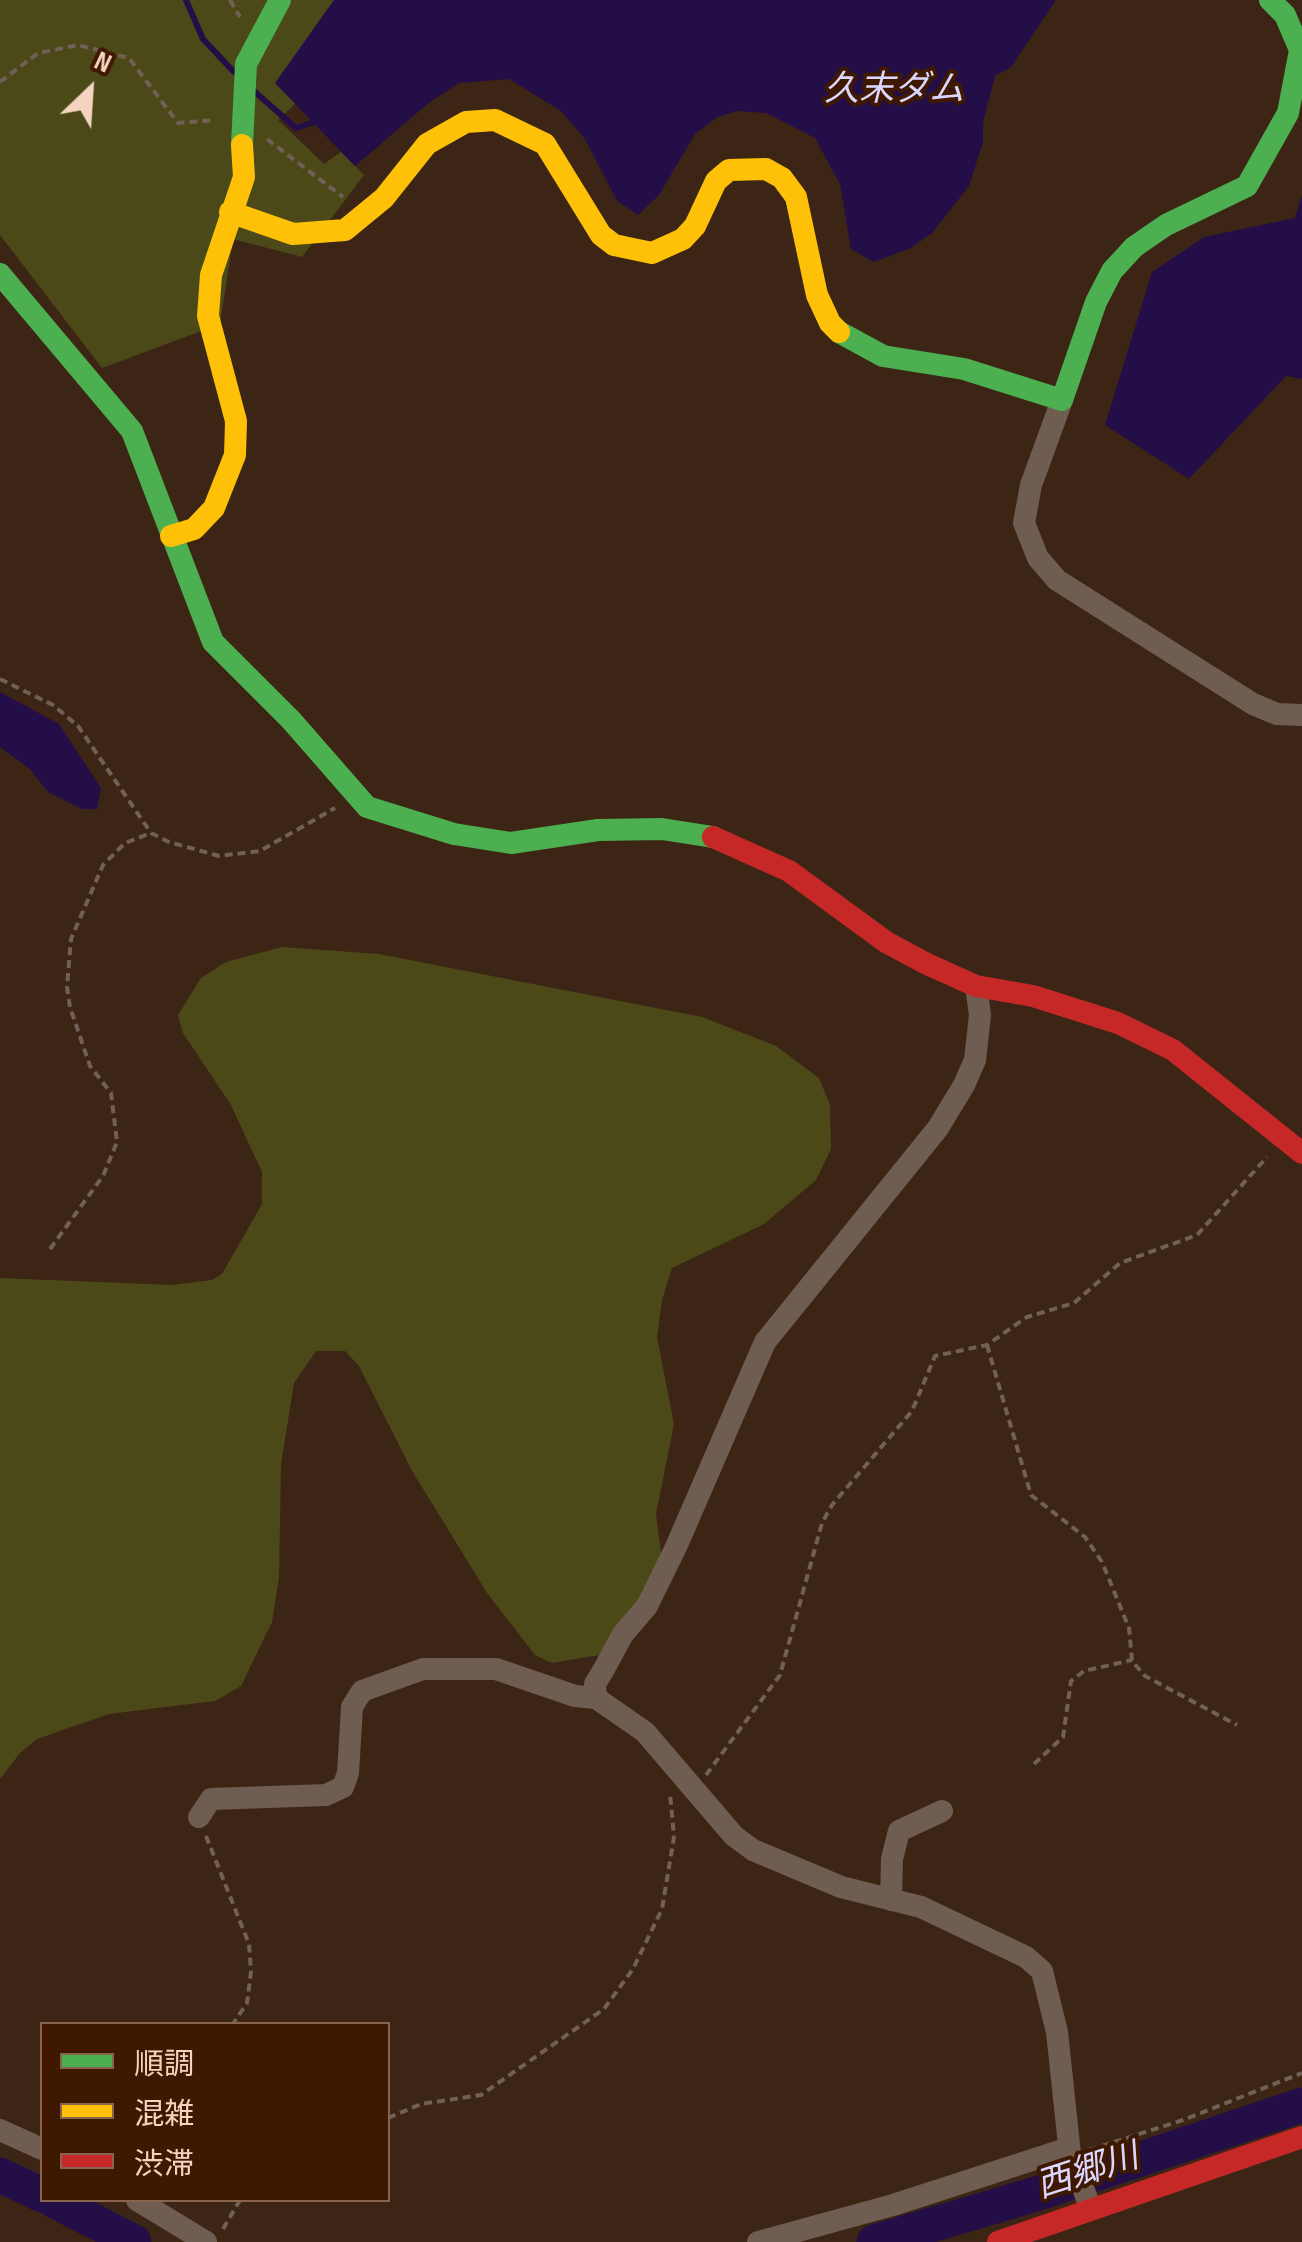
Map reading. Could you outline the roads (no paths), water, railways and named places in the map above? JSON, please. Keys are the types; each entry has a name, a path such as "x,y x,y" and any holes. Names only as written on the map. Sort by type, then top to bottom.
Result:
{"street":[{"path":"171,536 194,529 214,508 235,455 236,421 208,316 210,275 244,178 240,118 246,64 258,34 280,0"},
{"path":"1270,0 1285,15 1300,50 1288,112 1248,186 1166,225 1134,247 1112,271 1096,302 1032,486 1024,524 1038,558 1057,580 1254,704 1277,714 1302,715"},
{"path":"230,212 293,234 345,230 366,216 427,144 466,122 495,120 544,144 601,235 634,251 668,249 696,226 716,181 729,170 766,168 782,178 796,197 818,295 830,323 851,342 883,356 964,369 1062,400"},
{"path":"0,274 132,431 213,642 291,720 367,807 454,834 511,842 598,830 662,829 721,838 789,871 886,942 976,986 1033,996 1118,1023 1160,1043 1218,1084 1292,1146"},
{"path":"596,1698 595,1684 623,1634 646,1606 676,1547 765,1342 938,1128 964,1086 975,1060 980,1015 976,986"},
{"path":"199,1817 212,1799 326,1795 343,1787 348,1772 352,1707 362,1690 422,1669 496,1669 575,1696 596,1698 645,1732 668,1764 753,1850 841,1887 921,1907 1026,1957 1042,1971 1057,2032 1070,2152 1088,2201"},
{"path":"891,1900 892,1860 900,1831 942,1811"},
{"path":"0,2130 40,2148"},
{"path":"998,2242 1088,2201 1302,2137"},
{"path":"758,2242 1070,2152"},
{"path":"140,2202 206,2242"}],"water":[{"name":"久末ダム","path":"334,0 1056,0 1011,67 995,76 983,123 983,142 969,186 932,233 911,248 874,262 851,249 840,184 815,138 766,113 737,111 718,117 695,134 659,195 638,215 617,201 585,139 561,111 509,79 459,83 430,102 355,166 275,83"},
{"path":"1302,195 1302,379 1286,376 1189,479 1105,425 1152,272 1204,237 1295,218"},
{"path":"0,692 59,724 101,788 97,809 82,809 48,792 30,769 0,747"}],"waterway":[{"path":"186,0 203,39 234,72"},
{"path":"255,92 296,128 318,121"},
{"name":"西郷川","path":"874,2242 1036,2194 1302,2105"},
{"name":"西郷川","path":"0,2175 40,2194"},
{"name":"西郷川","path":"57,2202 134,2242"}]}
